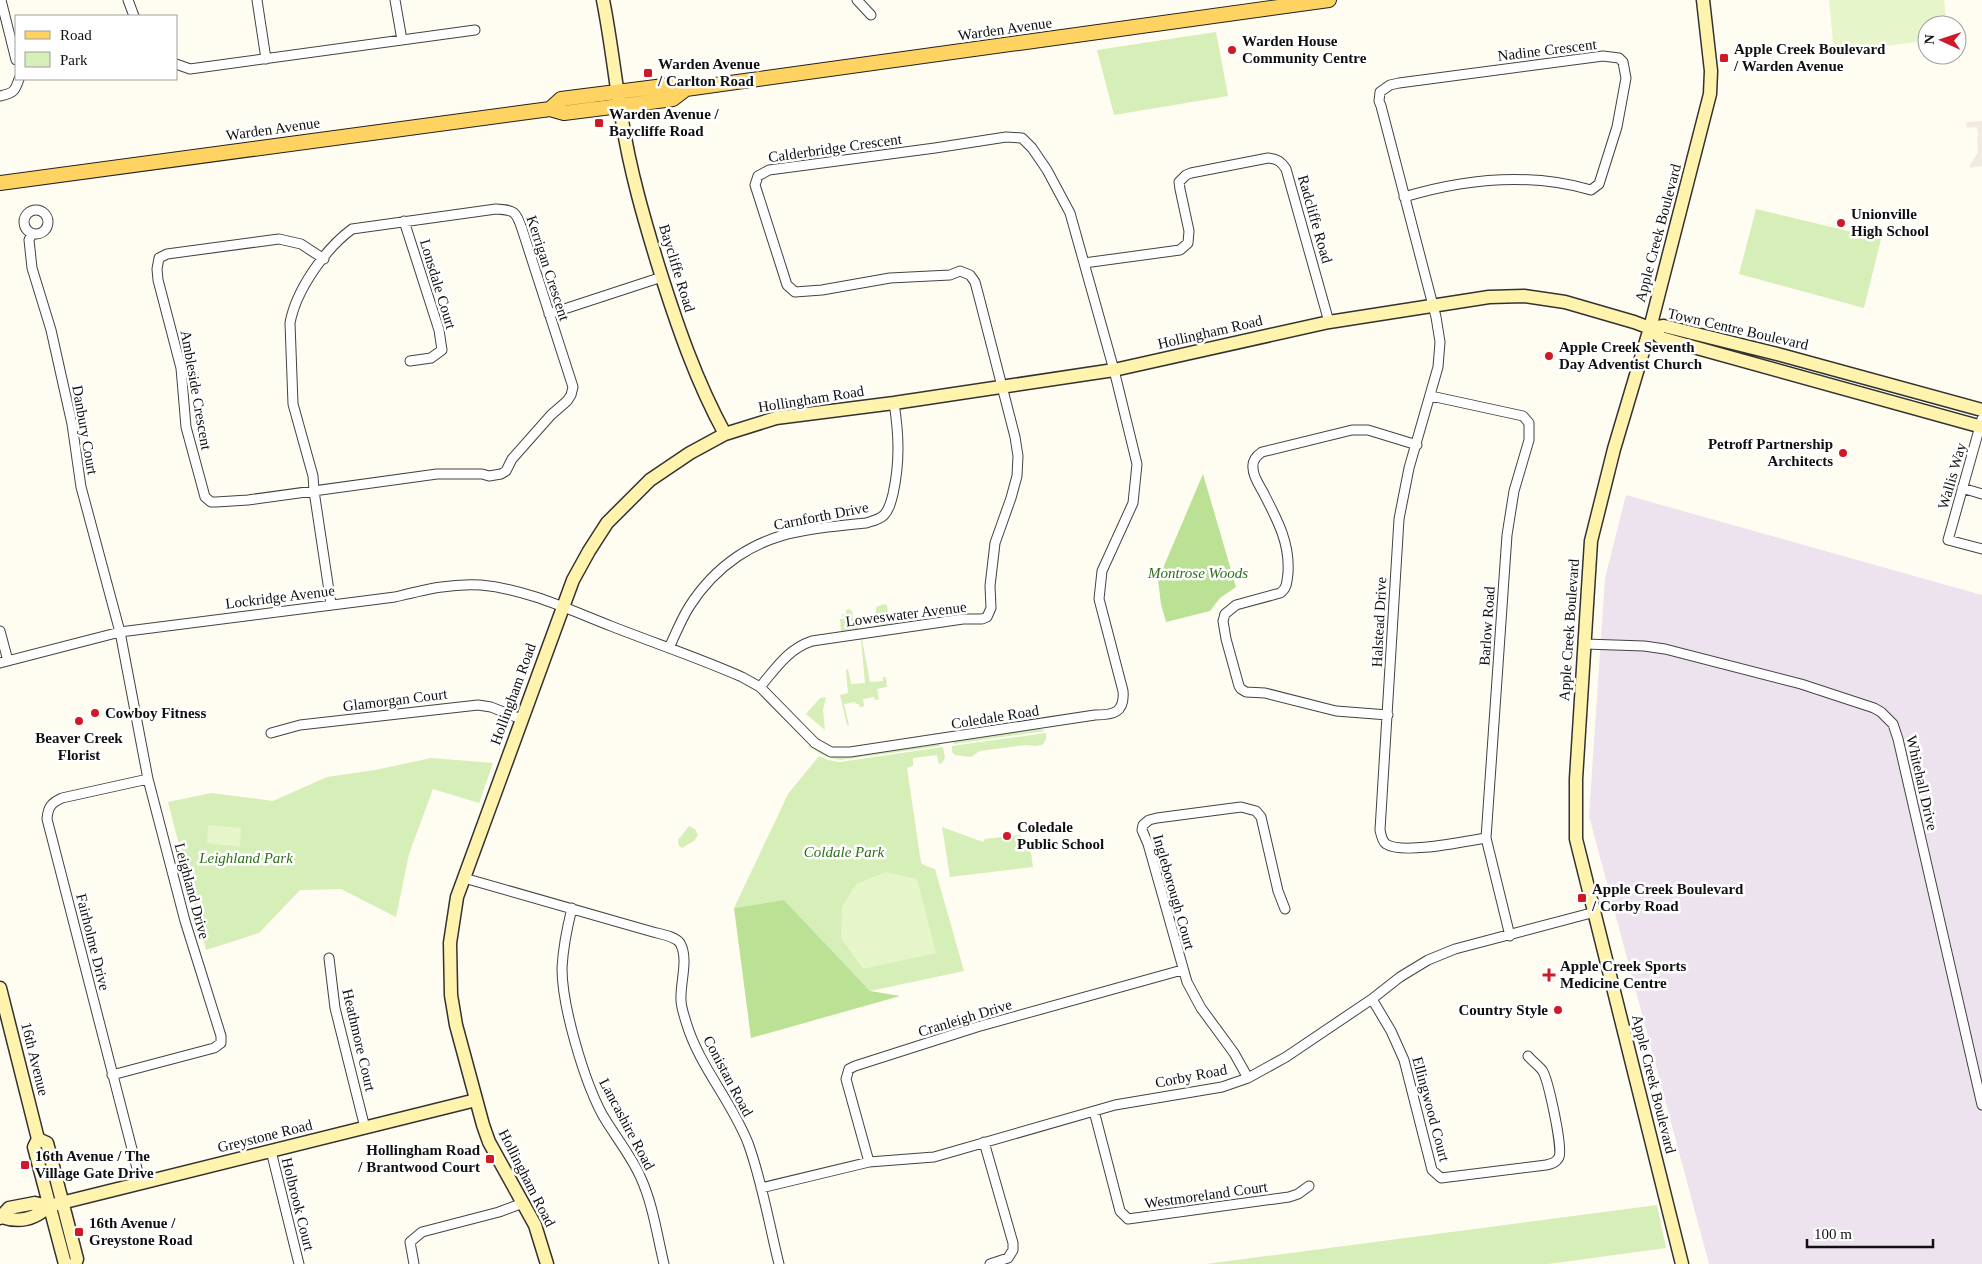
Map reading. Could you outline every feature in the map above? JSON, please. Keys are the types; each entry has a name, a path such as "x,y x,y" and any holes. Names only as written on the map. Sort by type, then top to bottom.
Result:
{"main road":[{"name":"Warden Avenue","path":"550,109 561,99 672,85 686,89 1328,0"},
{"name":"Warden Avenue","path":"0,182 550,109 564,113 673,99 686,89"}],"street":[{"path":"1,0 15,56"},
{"path":"128,0 134,15"},
{"path":"256,0 266,59"},
{"path":"395,0 402,40"},
{"name":"Baycliffe Road","path":"603,0 631,169 642,210 686,348 707,399 725,434"},
{"path":"857,0 872,15"},
{"name":"Apple Creek Boulevard","path":"1682,1264 1576,838 1576,779 1591,541 1616,442 1650,328 1710,94 1711,71 1703,0"},
{"path":"178,65 190,69 475,30"},
{"name":"Nadine Crescent","path":"1404,196 1462,183 1490,180 1543,181 1590,190 1599,184 1617,127 1626,78 1622,62 1619,58 1603,56 1399,83 1384,88 1380,92 1379,101 1432,304"},
{"path":"0,96 14,92 18,87 19,80"},
{"name":"Calderbridge Crescent","path":"1002,387 979,297 970,274 960,271 950,275 890,278 822,290 796,292 787,285 755,185 758,176 769,170 1006,137 1022,138 1032,148 1070,213 1114,370"},
{"name":"Radcliffe Road","path":"1084,263 1180,250 1188,243 1189,232 1179,182 1182,179 1191,173 1268,158 1276,159 1283,163 1286,169 1329,322"},
{"name":"Kerrigan Crescent","path":"314,491 437,474 489,476 501,474 506,471 512,459 551,415 567,401 573,391 570,374 517,214 508,210 496,209 352,229 334,244 300,292 292,311 290,323 293,404 313,476 314,491 332,604"},
{"name":"Lonsdale Court","path":"404,221 439,330 442,350 430,358 410,361"},
{"name":"Danbury Court","path":"32,233 30,252 32,268 51,330 72,424 81,487 120,632"},
{"name":"Ambleside Crescent","path":"314,491 222,502 211,502 205,497 186,428 181,368 157,269 159,258 167,254 268,239 279,239 300,244 324,259"},
{"path":"549,314 662,277"},
{"name":"Hollingham Road","path":"547,1264 535,1225 489,1142 476,1100 456,1026 450,967 453,918 464,878 573,580 589,551 608,523 619,510 662,471 725,434 776,418 894,403 1114,370 1329,322 1432,304 1488,297 1541,297 1583,307 1650,328"},
{"name":"Halstead Drive","path":"1432,304 1440,342 1438,368 1407,476 1399,519 1380,830 1382,839 1387,844 1403,848 1448,845 1486,838"},
{"name":"Town Centre Boulevard","path":"1650,328 1664,326 1781,355 1982,410"},
{"name":"Town Centre Boulevard","path":"1650,328 1661,338 1981,424"},
{"name":"Coledale Road","path":"562,608 718,667 760,687 815,743 831,752 841,753 1094,715 1108,715 1118,711 1122,706 1123,691 1099,599 1100,584 1102,571 1133,502 1136,464 1114,370"},
{"name":"Loweswater Avenue","path":"760,687 786,656 796,648 812,641 963,619 982,619 990,613 990,586 994,543 1015,488 1018,465 1015,437 1002,387"},
{"name":"Barlow Road","path":"1431,396 1523,416 1527,418 1530,429 1529,440 1514,491 1507,535 1486,838 1510,936"},
{"name":"Carnforth Drive","path":"669,648 696,596 720,571 748,549 776,537 802,531 866,523 884,515 890,504 898,472 894,403"},
{"name":"Wallis Way","path":"1981,424 1948,540 1982,549"},
{"path":"1388,715 1336,711 1265,693 1246,692 1239,686 1223,621 1225,614 1232,607 1280,593 1284,591 1287,583 1287,547 1278,519 1255,477 1252,466 1257,456 1262,452 1352,430 1368,430 1417,445"},
{"path":"1962,488 1982,494"},
{"name":"Lockridge Avenue","path":"4,662 120,632 395,597 456,585 482,585 514,591 562,608"},
{"path":"0,631 4,662"},
{"name":"Leighland Drive","path":"112,1075 214,1048 221,1043 220,1027 185,921 148,779 120,632"},
{"name":"Whitehall Drive","path":"1585,644 1644,646 1665,649 1801,684 1874,708 1893,724 1982,1104"},
{"name":"Glamorgan Court","path":"271,733 300,725 478,705 491,707 521,719"},
{"name":"Fairholme Drive","path":"141,1184 47,820 48,810 55,801 62,798 148,779"},
{"name":"Ingleborough Court","path":"1248,1078 1234,1053 1193,995 1182,970 1148,844 1142,830 1143,825 1149,820 1241,807 1256,811 1261,817 1278,891 1285,909"},
{"name":"Conistan Road","path":"464,878 572,908 675,939 680,943 684,957 681,1000 687,1024 699,1057 736,1118 748,1143 779,1264"},
{"name":"Lancashire Road","path":"572,908 567,928 562,970 564,994 582,1066 603,1115 640,1176 648,1195 664,1264"},
{"name":"Corby Road","path":"761,1188 869,1162 934,1156 1136,1100 1222,1087 1248,1078 1286,1057 1372,999 1400,977 1428,960 1456,950 1595,912"},
{"name":"Heathmore Court","path":"329,958 335,1008 365,1128"},
{"name":"Cranleigh Drive","path":"869,1162 846,1079 849,1069 977,1027 1182,970"},
{"name":"16th Avenue","path":"0,988 38,1139 34,1147 65,1264"},
{"name":"Ellingwood Court","path":"1372,999 1401,1052 1408,1070 1432,1170 1442,1178 1546,1165 1556,1162 1560,1156 1559,1135 1546,1079 1542,1070 1528,1056"},
{"name":"Greystone Road","path":"1,1217 14,1221 40,1215 49,1206 476,1100"},
{"name":"Westmoreland Court","path":"1094,1111 1120,1210 1128,1219 1289,1198 1309,1186"},
{"name":"16th Avenue","path":"38,1139 47,1143 77,1259 75,1264"},
{"path":"984,1142 1013,1244 1013,1250 1008,1258 990,1264"},
{"name":"Holbrook Court","path":"271,1151 299,1264"},
{"path":"414,1264 410,1242 422,1232 499,1212 523,1203"}],"shaded area":[{"path":"1982,121 1982,166 1970,168 1978,152 1978,135 1977,127 1967,128 1966,122"},
{"path":"1626,495 1982,595 1982,1264 1709,1264 1589,816 1605,578"}],"green space":[{"path":"1829,0 1944,0 1946,15 1917,15 1917,42 1834,52"},
{"path":"1216,32 1228,96 1114,115 1097,50"},
{"path":"1756,209 1881,239 1864,308 1739,274"},
{"name":"Montrose Woods","path":"1203,474 1236,587 1220,598 1210,611 1166,622 1161,604 1158,580"},
{"path":"884,604 887,605 892,624 876,626 876,607"},
{"path":"849,609 857,621 858,629 841,631 840,619 843,619 842,614 846,614 846,610"},
{"path":"861,639 870,682 883,681 883,677 886,677 887,687 877,689 879,699 875,700 874,697 863,699 864,706 860,707 855,702 844,704 849,725 847,725 840,695 848,693 846,670 848,669 851,684 865,683"},
{"path":"826,697 823,710 825,730 806,714 820,698"},
{"path":"1038,728 1045,731 953,744 955,740"},
{"path":"1046,733 1046,740 1042,745 1026,745 980,751 971,757 955,755 952,752 952,746"},
{"path":"811,743 824,753 938,743 941,746 840,760 824,756 808,746"},
{"name":"Coldale Park","path":"943,747 945,758 942,763 939,764 937,755 913,758 913,766 907,768 921,863 935,869 964,971 870,991 784,900 734,908 788,794 819,756 840,762"},
{"name":"Leighland Park","path":"431,758 493,763 479,803 433,789 409,854 396,917 341,889 300,890 259,933 206,950 168,802 211,793 273,801 327,777 375,770"},
{"path":"208,825 241,828 240,847 207,843"},
{"path":"689,826 695,829 698,835 694,841 682,848 679,846 678,840"},
{"path":"942,827 983,842 985,839 1021,835 1022,840 1029,839 1033,867 950,877"},
{"path":"886,872 917,879 936,953 863,969 841,938 842,907 856,884"},
{"path":"784,900 870,991 900,996 751,1038 734,908"},
{"path":"1657,1205 1666,1248 1548,1264 1206,1264"}],"place":[{"name":"Warden House Community Centre","path":"1232,50"},
{"name":"Apple Creek Boulevard / Warden Avenue","path":"1724,58"},
{"name":"Warden Avenue / Carlton Road","path":"648,73"},
{"name":"Warden Avenue / Baycliffe Road","path":"599,123"},
{"name":"Unionville High School","path":"1841,223"},
{"name":"Apple Creek Seventh Day Adventist Church","path":"1549,356"},
{"name":"Petroff Partnership Architects","path":"1843,453"},
{"name":"Cowboy Fitness","path":"95,713"},
{"name":"Beaver Creek Florist","path":"79,721"},
{"name":"Coledale Public School","path":"1007,836"},
{"name":"Apple Creek Boulevard / Corby Road","path":"1582,898"},
{"name":"Apple Creek Sports Medicine Centre","path":"1549,975"},
{"name":"Country Style","path":"1558,1010"},
{"name":"Hollingham Road / Brantwood Court","path":"490,1159"},
{"name":"16th Avenue / The Village Gate Drive","path":"25,1165"},
{"name":"16th Avenue / Greystone Road","path":"79,1232"}]}
